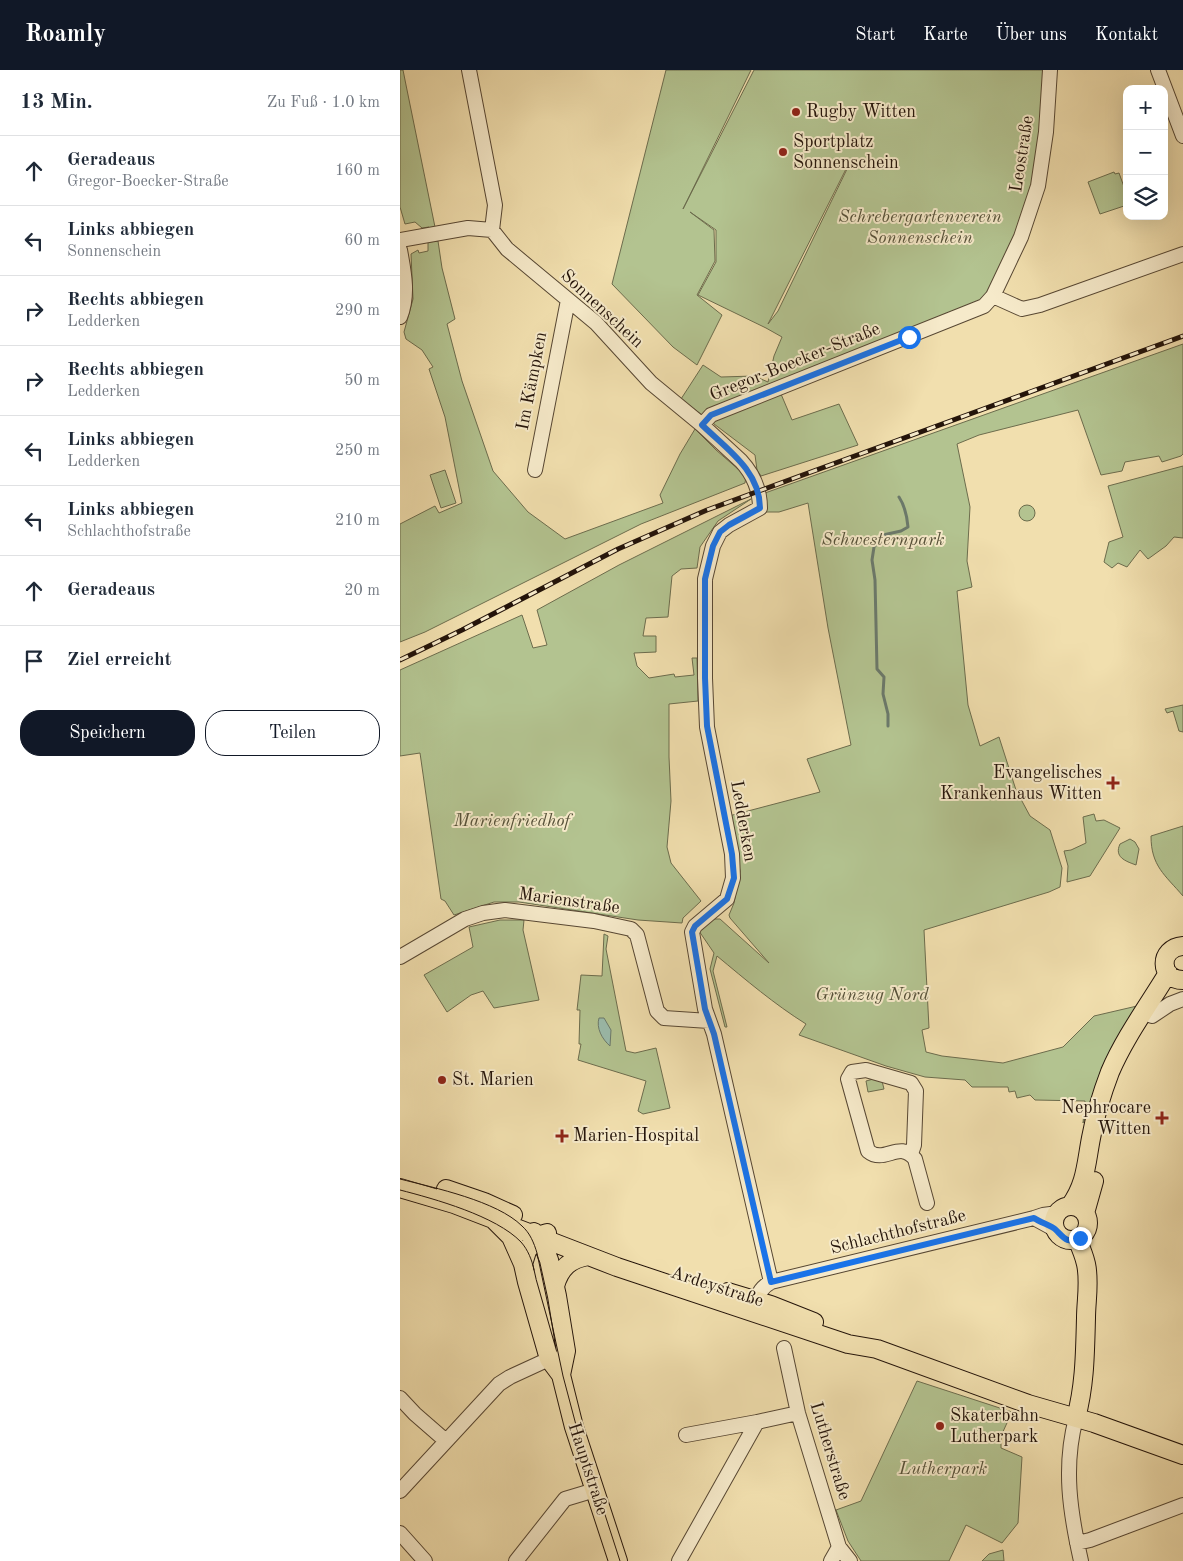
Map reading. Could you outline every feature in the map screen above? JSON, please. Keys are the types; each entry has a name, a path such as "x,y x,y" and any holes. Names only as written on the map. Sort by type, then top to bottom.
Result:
{"main road":[{"path":"1067,1216 1087,1218 1088,1228 1084,1235 1070,1240 1063,1238 1067,1216 1083,1183 1091,1137 1110,1072 1125,1042 1176,978 1164,963 1168,953 1177,947 1183,946"},
{"path":"400,1178 438,1186 484,1202 492,1214"},
{"path":"400,1188 492,1214 537,1236 588,1256 764,1309 848,1344 877,1348 1028,1404 1076,1418 1183,1455"},
{"name":"Ardeystraße","path":"492,1214 524,1220 704,1285 764,1309"},
{"name":"Hauptstraße","path":"492,1214 511,1237 523,1264 531,1303 549,1359 561,1375 574,1427 618,1561"},
{"name":"Hauptstraße","path":"524,1220 537,1236 550,1260 566,1351 561,1375"},
{"path":"523,1264 527,1251 537,1236 555,1232"},
{"path":"1076,1418 1082,1398 1086,1351 1087,1287 1087,1267 1084,1254 1077,1239"},
{"path":"555,1286 559,1273 568,1263 574,1259 588,1256"}],"street":[{"path":"400,240 468,228 492,230 495,205 469,70"},
{"name":"Leostraße","path":"993,296 1021,237 1038,186 1047,125 1050,70"},
{"path":"1158,70 1183,136"},
{"name":"Sonnenschein","path":"492,230 508,249 596,323 651,383 702,425 747,468 754,479"},
{"path":"400,250 405,278 405,292 400,317"},
{"path":"993,296 1022,308 1040,305 1183,254"},
{"name":"Gregor-Boecker-Straße","path":"702,425 711,415 980,308 993,296"},
{"name":"Im Kämpken","path":"535,470 568,300"},
{"name":"Ledderken","path":"754,479 760,495 760,508 720,532 713,546 705,579 707,726 732,854 734,878 727,899 695,926 692,932 705,1009 716,1044 771,1282"},
{"name":"Marienstraße","path":"400,957 465,919 483,913 504,910 623,927 632,929 637,935 657,1011 664,1018 709,1021"},
{"path":"1148,1012 1183,999"},
{"name":"Schlachthofstraße","path":"911,1154 914,1145 916,1091 911,1083 866,1070 852,1072 848,1079 868,1151 873,1155 881,1156 896,1151 904,1151 911,1154 915,1159 927,1203"},
{"name":"Schlachthofstraße","path":"771,1282 1034,1218 1043,1214 1067,1216"},
{"path":"764,1309 763,1288 771,1282"},
{"name":"Lutherstraße","path":"784,1348 798,1413 839,1547 850,1561"},
{"path":"400,1491 500,1384 510,1377 549,1359"},
{"path":"400,1398 446,1441"},
{"path":"686,1434 798,1413"},
{"path":"1076,1418 1070,1444 1068,1483 1081,1561"},
{"path":"679,1561 757,1422"},
{"path":"516,1561 565,1499 595,1490"},
{"path":"1077,1543 1090,1540 1183,1505"},
{"path":"400,1533 425,1561"},
{"path":"831,1561 839,1547"}],"green space":[{"path":"400,70 403,70 435,227 422,228 415,222 405,224 400,207"},
{"name":"Schrebergartenverein Sonnenschein","path":"666,70 751,70 683,209 754,70 1043,70 1045,95 1030,195 1014,241 981,303 781,394 792,420 839,404 858,445 761,476 757,470 755,455 681,399 703,365 721,377 754,376 768,382 774,356 782,337 698,295 716,262 716,230 690,212 714,230 715,261 697,295 722,315 697,365 673,347 612,284","holes":["848,167 778,311 768,324"]},
{"path":"1114,172 1115,174 1119,173 1123,184 1123,206 1100,214 1088,182"},
{"path":"438,241 442,268 455,319 447,324 462,381 493,471 528,512 565,539 663,503 660,495 680,454 695,429 746,476 745,483 641,524 425,632 400,642 400,524 435,506 439,513 462,503 445,417 429,369 433,367 422,350 406,339 404,332 413,299 411,254 418,250 419,253 428,251 428,242"},
{"path":"1183,344 1183,454 1181,456 1162,462 1159,456 1125,462 1122,471 1101,475 1078,410 979,435 957,444 970,507 967,561 972,587 957,591 968,705 980,746 999,737 1016,790 1030,816 1050,830 1062,868 1060,887 1049,892 924,930 929,1028 922,1030 926,1052 942,1056 1003,1063 1063,1047 1094,1016 1137,1006 1083,1123 1085,1101 1035,1100 1030,1095 1017,1098 1015,1091 1009,1092 1008,1087 972,1087 965,1080 925,1077 886,1066 799,1035 806,1024 771,1000 717,956 713,971 727,1027 725,1027 710,969 714,953 699,931 712,919 720,919 769,963 729,915 734,903 740,871 729,816 820,792 807,759 851,745 828,628 808,503 779,512 766,512 765,493"},
{"path":"1183,466 1183,538 1174,537 1166,546 1148,559 1140,550 1127,567 1118,563 1112,568 1104,562 1109,542 1123,537 1108,486"},
{"path":"445,470 456,503 441,508 430,475"},
{"name":"Marienfriedhof","path":"751,499 718,521 700,547 697,568 681,569 672,576 668,617 646,618 643,636 656,636 656,652 634,653 637,666 649,678 674,674 675,677 694,675 692,658 697,658 698,701 669,704 671,801 667,847 671,863 701,901 683,918 682,923 638,920 519,902 494,902 454,915 445,901 441,899 420,753 400,756 400,670 522,615 533,648 547,645 537,610 619,565"},
{"path":"1027,505 1033,507 1035,513 1033,519 1027,521 1021,519 1019,513 1021,507"},
{"path":"1183,705 1183,732 1179,731 1173,711 1167,713 1165,709"},
{"path":"1094,814 1096,821 1104,820 1120,828 1090,876 1067,882 1068,866 1064,851 1086,843 1083,817"},
{"path":"1183,826 1183,896 1156,863 1151,836"},
{"path":"1130,839 1135,842 1139,849 1136,865 1122,858 1118,852 1120,844"},
{"path":"500,920 524,920 523,930 539,1000 494,1008 483,991 471,995 447,1012 424,975 473,947 469,927"},
{"path":"604,934 608,936 606,949 626,1051 635,1053 656,1048 670,1108 643,1114 638,1111 646,1081 578,1060 581,1044 579,1044 580,1010 577,1010 581,975 602,976"},
{"path":"881,1077 884,1089 868,1092 866,1081"},
{"name":"Lutherpark","path":"917,1381 1012,1412 1001,1436 1001,1448 1022,1457 1018,1523 1002,1543 966,1525 949,1561 861,1561 848,1541 836,1510 861,1501"},
{"path":"1003,1550 1004,1561 982,1561 989,1554"}],"shaded area":[{"path":"599,1018 604,1018 611,1030 610,1046 600,1033 598,1026"}],"waterway":[{"path":"888,726 888,714 883,694 884,677 877,669 875,580 872,560 874,547 883,535 901,531 908,527 903,504 899,497"}],"tram line":[{"path":"400,1179 465,1196 497,1209 511,1217 529,1235 537,1253 563,1376 576,1425 620,1561"},
{"path":"400,1190 430,1198 481,1216 496,1224 510,1233 526,1248 534,1270"}],"railway":[{"path":"400,660 618,549 707,510 1183,336"}],"place":[{"name":"Rugby Witten","path":"796,112"},
{"name":"Sportplatz Sonnenschein","path":"783,152"},
{"name":"Evangelisches Krankenhaus Witten","path":"1113,783"},
{"name":"St. Marien","path":"442,1080"},
{"name":"Nephrocare Witten","path":"1162,1118"},
{"name":"Marien-Hospital","path":"562,1136"},
{"name":"Skaterbahn Lutherpark","path":"940,1426"}],"route":[{"path":"909,337 711,415 702,425 747,468 754,479 760,495 760,508 720,532 713,546 705,579 707,726 732,854 734,878 727,899 695,926 692,932 705,1009 714,1034 771,1282 1034,1218 1056,1230 1063,1238 1070,1240 1080,1238"}],"park label":[{"name":"Schwesternpark","path":"883,540"},
{"name":"Grünzug Nord","path":"872,995"}]}
